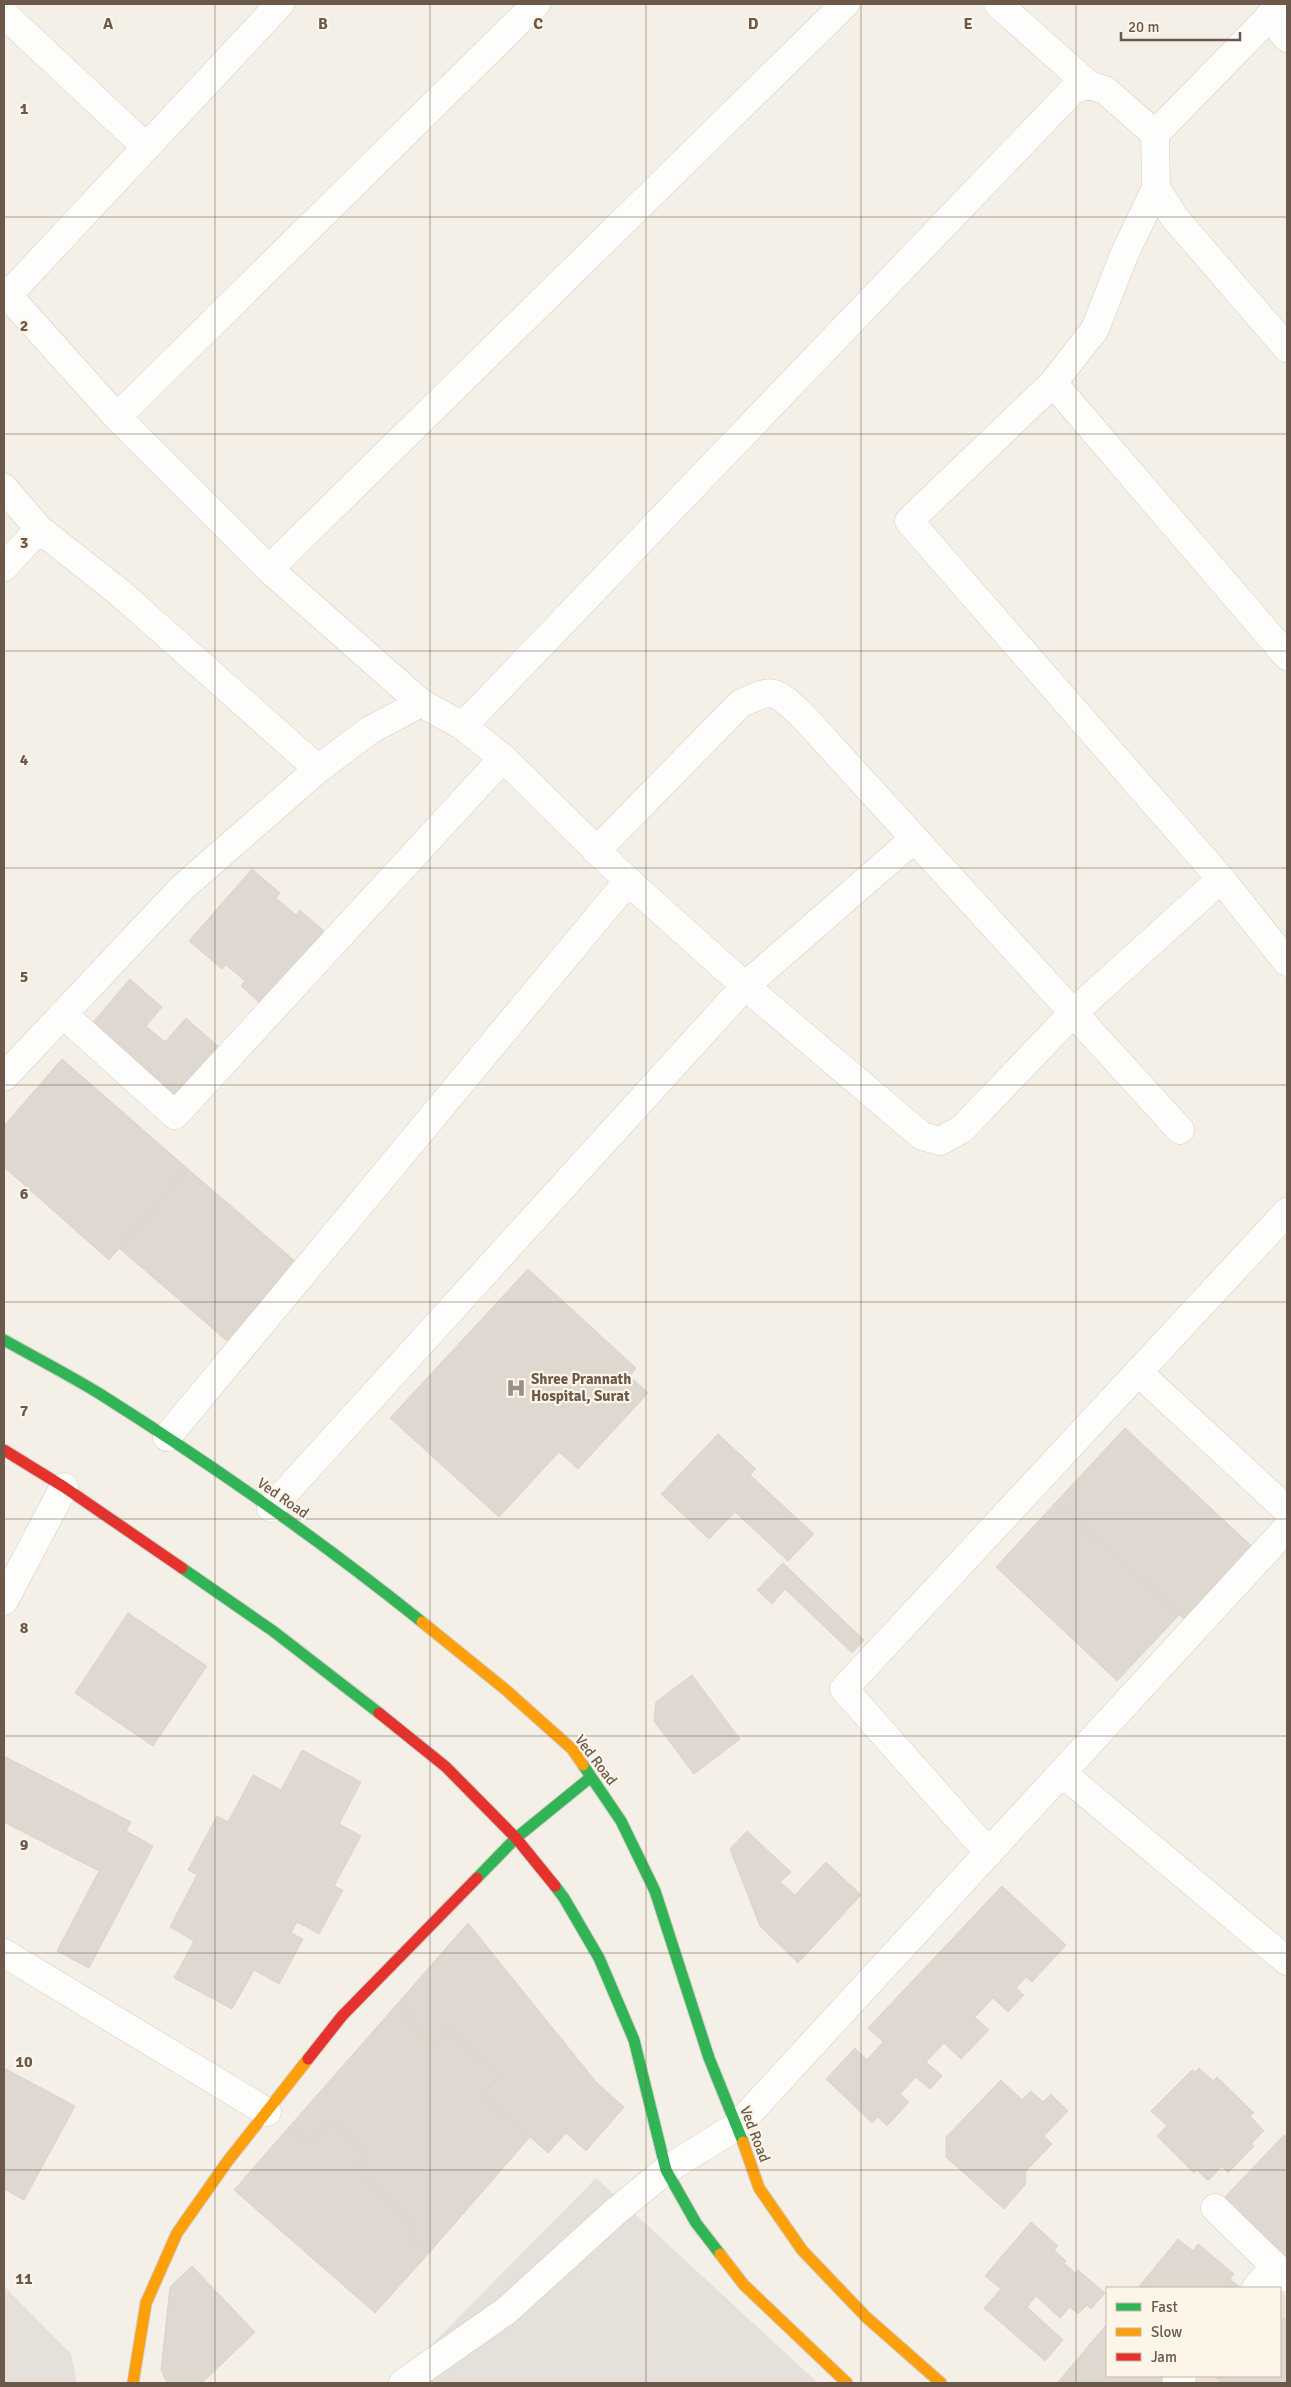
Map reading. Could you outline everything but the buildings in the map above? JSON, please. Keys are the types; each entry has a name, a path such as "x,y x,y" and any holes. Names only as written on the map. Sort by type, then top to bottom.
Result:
{"main road":[{"name":"Ved Road","path":"4,1340 167,1436 271,1508 357,1571 506,1690 572,1749 622,1821 655,1891 709,2058 738,2126 759,2188 802,2250 866,2317 941,2383"},
{"path":"4,1450 64,1487 273,1631 355,1693 446,1768 516,1838 564,1898 599,1958 634,2040 666,2170 696,2223 744,2285 847,2383"},
{"path":"133,2383 146,2303 177,2233 227,2162 342,2016 516,1838 591,1777"}],"street":[{"path":"280,4 6,293 117,417 269,569 421,703 463,726 503,758 628,881 745,986 922,1136 940,1142 962,1129 1073,1013 1221,879"},
{"path":"117,417 536,4"},
{"path":"269,569 845,4"},
{"path":"998,4 1089,85 1105,90 1155,134"},
{"path":"1287,38 1276,10 1155,134 1156,188 1124,255 1095,329 1053,383 909,521 1221,879 1287,962"},
{"path":"4,14 146,147"},
{"path":"463,726 1073,90 1089,85"},
{"path":"1156,188 1174,217 1287,348"},
{"path":"1053,383 1287,656"},
{"path":"4,488 39,529 119,592 318,768"},
{"path":"4,567 39,529"},
{"path":"596,850 740,704 763,693 781,694 1180,1130"},
{"path":"6,1068 63,1014 182,888 318,768 370,730 421,703"},
{"path":"63,1014 175,1115 503,758"},
{"path":"271,1508 745,986 914,839"},
{"path":"167,1436 628,881"},
{"path":"989,1853 844,1689 1287,1212"},
{"path":"1138,1372 1287,1510"},
{"path":"4,1601 64,1487"},
{"path":"403,2383 506,2311 615,2212 666,2170 738,2126 1287,1528"},
{"path":"1062,1773 1287,1961"},
{"path":"4,1953 267,2112"},
{"path":"1215,2208 1281,2272 1258,2287"}],"shaded area":[{"path":"596,2178 818,2383 394,2383"},
{"path":"4,2286 71,2354 77,2383 4,2383"},
{"path":"1281,2291 1287,2297 1287,2383 1192,2383 1197,2377 1281,2377"}],"traffic: fast":[{"path":"4,1340 100,1394 183,1448 305,1532 422,1622"},
{"path":"182,1568 273,1631 379,1713"},
{"path":"583,1765 621,1821 655,1891 709,2058 743,2142"},
{"path":"477,1878 516,1838 591,1777"},
{"path":"555,1886 599,1958 634,2040 666,2170 696,2223 720,2254"}],"traffic: slow":[{"path":"422,1622 506,1690 572,1749 583,1765"},
{"path":"133,2383 146,2303 177,2233 227,2162 308,2059"},
{"path":"743,2142 759,2188 802,2250 866,2317 941,2383"},
{"path":"720,2254 744,2285 847,2383"}],"traffic: jam":[{"path":"4,1450 64,1487 182,1568"},
{"path":"379,1713 446,1767 516,1838 555,1886"},
{"path":"308,2059 342,2016 477,1878"}],"place":[{"name":"Shree Prannath Hospital, Surat","path":"516,1388"}]}
